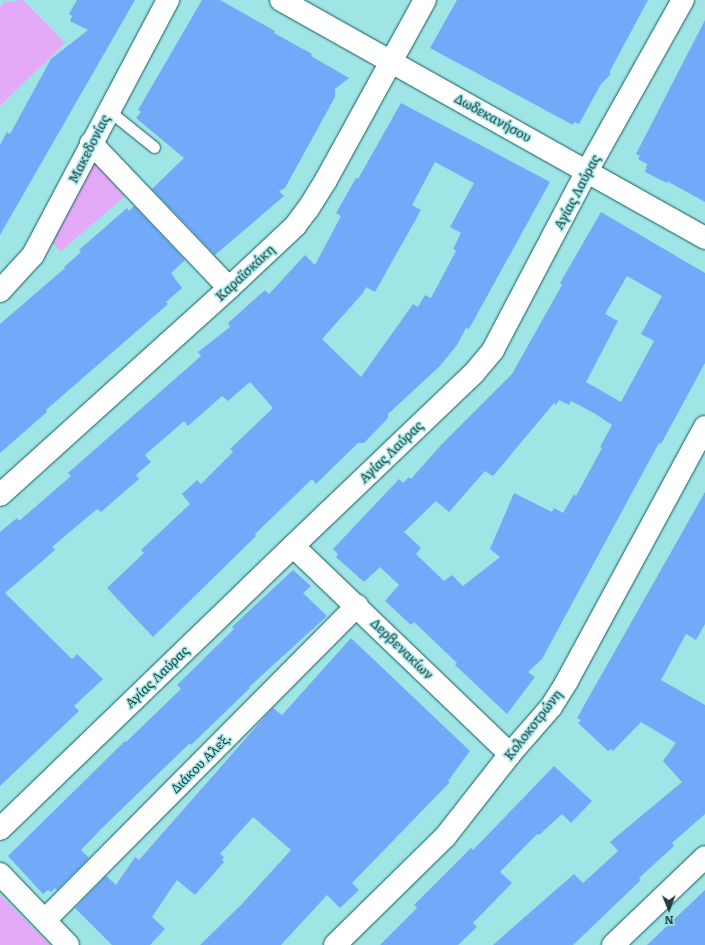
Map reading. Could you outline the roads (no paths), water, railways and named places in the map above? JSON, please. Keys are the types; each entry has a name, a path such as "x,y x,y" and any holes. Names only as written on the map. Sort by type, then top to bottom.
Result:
{"street":[{"name":"Μακεδονίας","path":"0,291 33,255 108,110 168,0"},
{"name":"Δωδεκανήσου","path":"281,0 391,60 705,238"},
{"name":"Καραϊσκάκη","path":"0,495 229,288 295,226 308,209 425,0"},
{"name":"Αγίας Λαύρας","path":"0,830 474,373 492,350 587,171 683,0"},
{"path":"91,144 229,288"},
{"name":"Κολοκοτρώνη","path":"335,945 445,837 510,754 551,707 567,681 705,428"},
{"name":"Δερβενακίων","path":"293,546 510,754"},
{"name":"Διάκου Αλεξ.","path":"44,920 357,606"},
{"path":"613,945 705,857"},
{"path":"0,874 68,945"}],"lane":[{"path":"108,110 154,147"}]}
